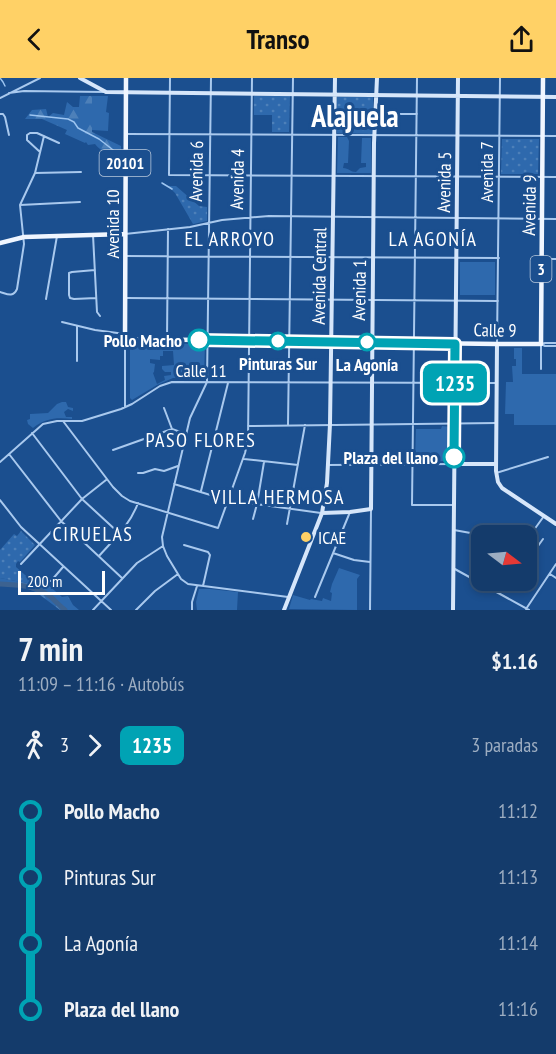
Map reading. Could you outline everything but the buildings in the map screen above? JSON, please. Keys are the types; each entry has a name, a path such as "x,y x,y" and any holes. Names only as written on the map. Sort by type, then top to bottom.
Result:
{"main road":[{"name":"Avenida 10","path":"125,337 126,78"},
{"name":"Avenida 9","path":"541,344 543,78"},
{"path":"0,243 24,237 125,234"},
{"name":"Calle 9","path":"125,337 167,340 541,344"}],"street":[{"path":"0,98 40,78"},
{"path":"80,78 106,92"},
{"path":"170,78 169,175 556,177"},
{"name":"Avenida 6","path":"163,546 163,532 186,434 192,414 207,382 211,78"},
{"name":"Avenida 4","path":"168,512 218,528 247,444 252,78"},
{"path":"288,425 293,78"},
{"name":"Avenida Central","path":"284,610 322,513 327,492 331,382 335,78"},
{"name":"Avenida 1","path":"370,610 374,136 377,78"},
{"path":"417,78 412,505 454,506"},
{"name":"Avenida 5","path":"453,610 458,78"},
{"name":"Avenida 7","path":"500,78 496,473 498,482 505,491 544,516"},
{"path":"23,86 21,89 24,91"},
{"path":"9,93 24,91 556,97"},
{"path":"0,114 5,117 9,135"},
{"path":"375,114 417,114"},
{"path":"40,152 28,142 27,135 30,132 59,143"},
{"path":"125,134 556,136"},
{"path":"0,292 13,295 17,289 24,244 20,205 35,173 44,136"},
{"path":"35,173 81,172"},
{"path":"20,205 80,202"},
{"path":"125,234 250,217 556,219"},
{"path":"167,340 168,229"},
{"path":"93,235 97,312 100,316"},
{"path":"46,298 57,236"},
{"path":"125,256 498,258"},
{"path":"542,259 556,259"},
{"path":"95,270 69,273 69,295 74,299 96,298"},
{"path":"125,298 498,301"},
{"path":"62,322 125,337"},
{"path":"77,326 77,361"},
{"name":"Avenida 10","path":"125,337 125,407"},
{"path":"541,344 545,346 556,344"},
{"name":"Avenida 9","path":"541,344 541,369"},
{"name":"Calle 11","path":"0,462 46,423 82,421 125,407 168,382 497,383"},
{"path":"201,492 228,383"},
{"path":"164,408 172,429"},
{"path":"63,421 122,496 168,512"},
{"path":"248,426 496,423"},
{"path":"287,524 305,425"},
{"path":"113,450 172,429 186,434"},
{"path":"32,433 82,499 120,534"},
{"path":"9,454 61,521 122,578"},
{"path":"496,473 549,457"},
{"path":"243,459 298,465"},
{"path":"253,519 264,462"},
{"path":"328,465 496,464"},
{"path":"138,473 155,469 164,471 178,466"},
{"path":"21,564 82,499 107,479"},
{"path":"174,484 227,500 290,509 322,513 371,509"},
{"path":"0,500 21,527 111,610"},
{"path":"99,556 131,520 138,503"},
{"path":"0,508 3,505"},
{"path":"315,597 350,512"},
{"path":"537,526 544,516 556,524"},
{"path":"454,530 471,533"},
{"path":"537,547 543,539"},
{"path":"184,545 209,554 203,586"},
{"path":"93,610 143,558 163,546 184,582 197,586 288,597"},
{"path":"333,553 354,560 370,562"},
{"path":"453,570 527,609 556,564"},
{"path":"51,581 63,567"},
{"path":"136,610 155,591 178,574"},
{"path":"550,574 556,578"},
{"path":"453,581 457,576 464,575"},
{"path":"192,610 197,586"}],"green space":[{"path":"80,96 92,96 92,132 121,146 121,153 106,152 95,144 88,145 86,142 65,134 67,130 42,119 25,119 32,110 46,109 48,117 53,113 64,115 67,102 73,107 79,107"},
{"path":"92,96 108,96 106,112 109,113 108,131 92,130"},
{"path":"254,96 290,96 289,132 272,132 272,115 254,115"},
{"path":"337,97 373,97 373,134 337,133"},
{"path":"338,137 347,137 349,141 348,163 344,163 343,168 356,172 366,167 366,163 361,163 362,138 371,138 371,173 337,173"},
{"path":"502,139 539,139 538,174 501,174"},
{"path":"168,186 176,186 199,206 207,207 207,221 193,224 175,193"},
{"path":"460,262 495,262 495,295 460,295"},
{"path":"130,343 205,344 204,379 173,378 132,400 130,398","holes":["163,351 173,351 174,365 162,366 162,369 165,372 171,372 171,375 164,376 165,380 157,384 153,373 155,364 150,363 150,359 160,360"]},
{"path":"514,348 522,348 522,374 556,374 556,425 514,425 514,414 505,414 506,382 513,382 512,366 516,366"},
{"path":"62,402 66,402 68,407 73,408 73,411 68,409 64,412 66,417 72,417 72,419 51,419 33,428 28,424 30,414 48,413"},
{"path":"442,426 452,427 452,462 415,462 416,429 441,429"},
{"path":"21,531 35,545 20,562 18,561 16,567 33,582 32,584 0,578 0,550 14,534 17,536"},
{"path":"339,568 360,575 357,579 357,610 289,609 293,595 310,600 322,601 323,598 331,601 332,593 330,592"},
{"path":"0,578 32,584 33,582 44,589 47,584 62,597 68,596 79,610 60,610 36,592 23,587 0,585"},
{"path":"199,589 238,592 237,610 197,610"}],"waterway":[{"path":"0,78 5,86"},
{"path":"30,115 68,119 117,153"},
{"path":"162,183 172,189"},
{"path":"0,584 27,586 39,590 65,610"}],"bus line":[{"name":"1235","path":"199,340 455,344 454,457"}],"place":[{"name":"Pollo Macho","path":"199,340"},
{"name":"Pinturas Sur","path":"278,341"},
{"name":"La Agonía","path":"367,342"},
{"name":"Plaza del llano","path":"454,457"},
{"name":"ICAE","path":"306,537"}],"district":[{"name":"Alajuela","path":"355,115"},
{"name":"EL ARROYO","path":"230,239"},
{"name":"LA AGONÍA","path":"433,239"},
{"name":"PASO FLORES","path":"201,440"},
{"name":"VILLA HERMOSA","path":"278,497"},
{"name":"CIRUELAS","path":"93,534"}]}
